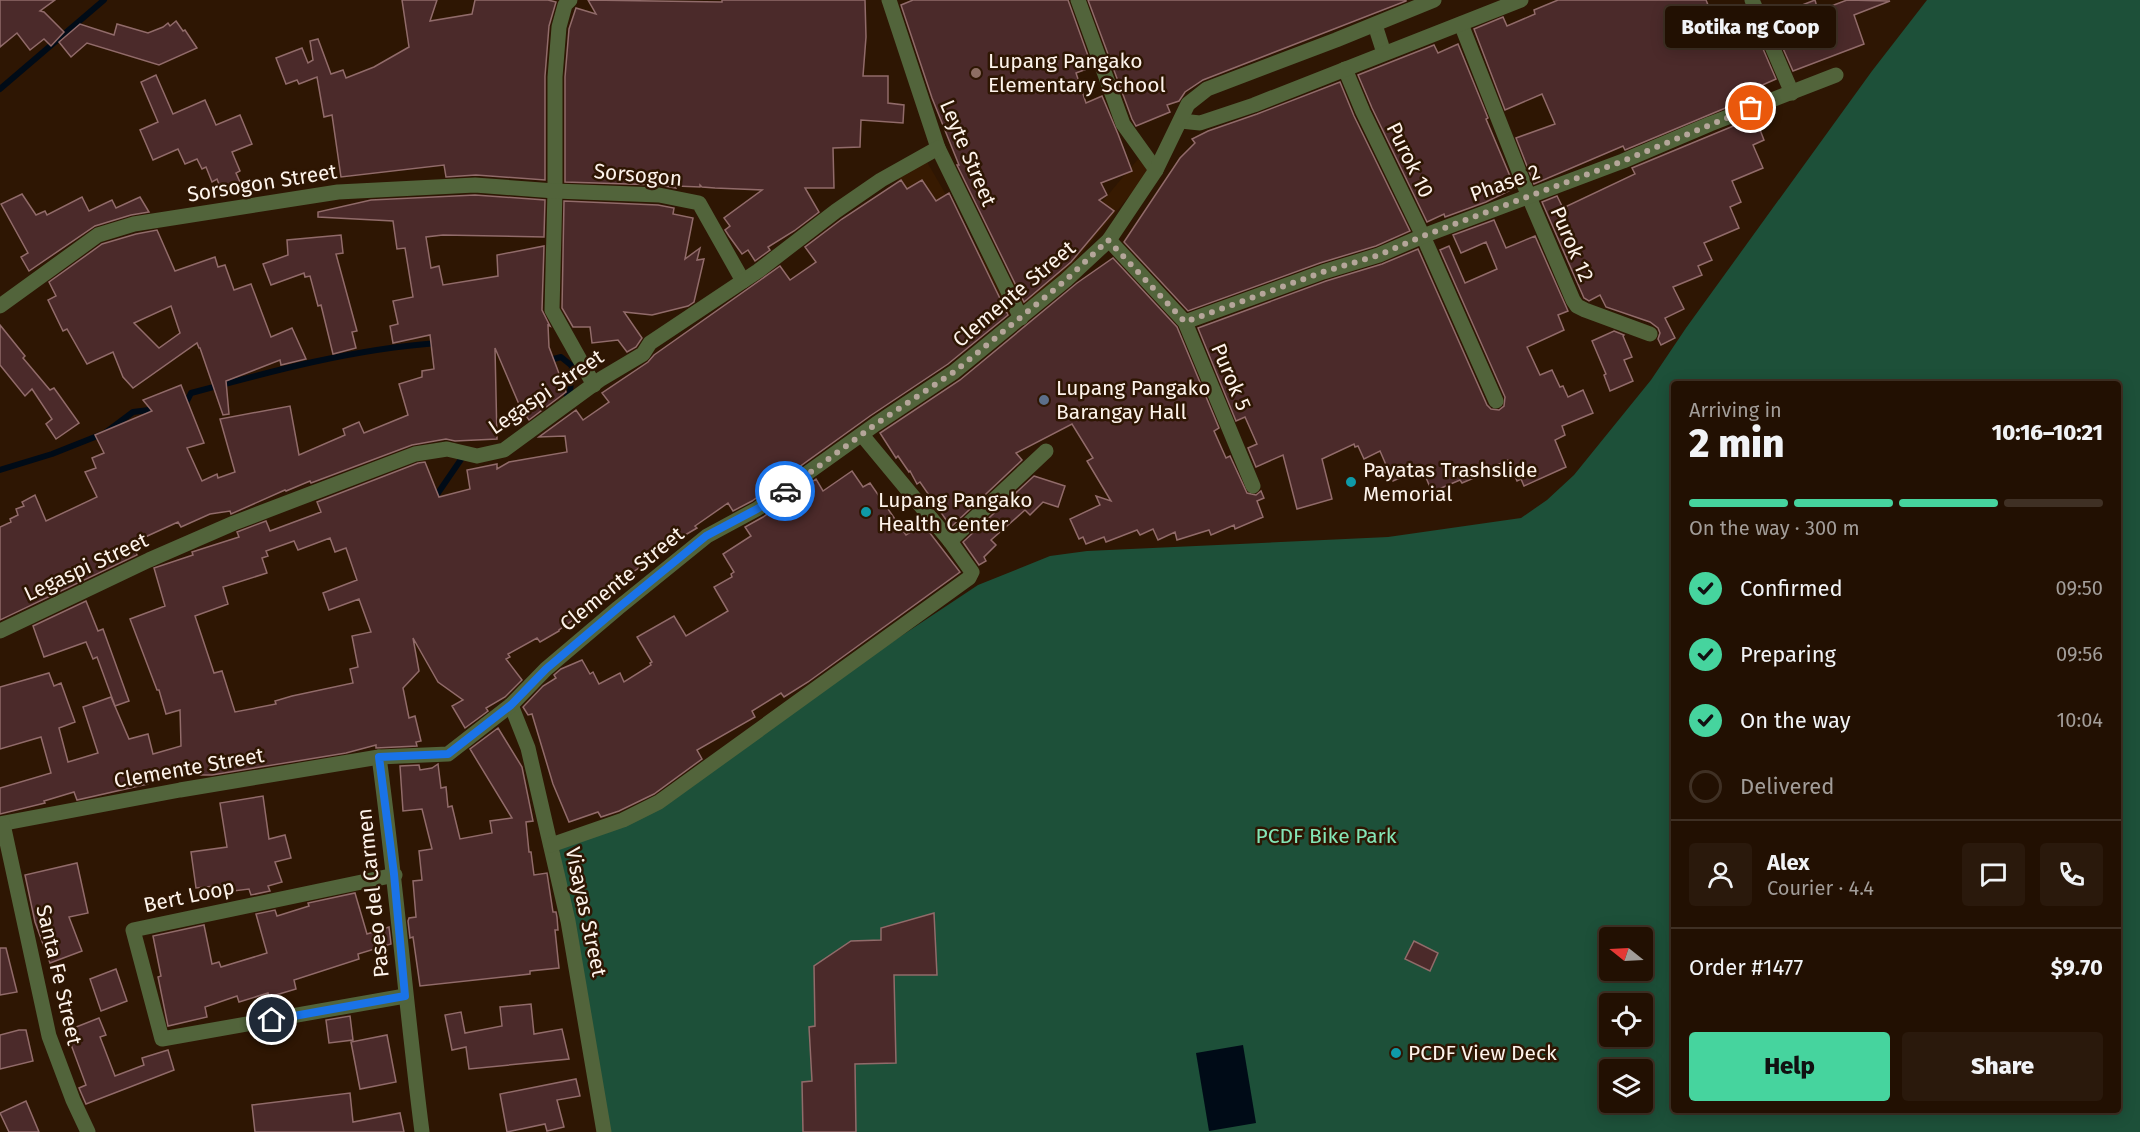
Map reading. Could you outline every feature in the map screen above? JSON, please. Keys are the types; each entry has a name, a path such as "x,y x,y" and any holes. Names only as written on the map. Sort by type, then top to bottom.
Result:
{"street":[{"path":"570,0 566,5 559,27 555,77 552,310 594,386"},
{"name":"Leyte Street","path":"889,0 938,148 1021,318"},
{"path":"1078,0 1123,124 1156,170"},
{"name":"Clemente Street","path":"2,824 180,790 379,757 448,754 511,705 546,669 706,536 757,509 954,372 1066,280 1108,240 1156,170 1188,104 1207,89 1434,0"},
{"path":"1181,121 1200,123 1254,105 1461,24 1490,6 1521,0"},
{"path":"1752,0 1792,93"},
{"name":"Purok 12","path":"1461,24 1529,197 1573,300 1577,306 1650,334"},
{"path":"1375,25 1384,54"},
{"name":"Purok 10","path":"1345,69 1363,112 1423,236 1496,401"},
{"name":"Phase 2","path":"1185,322 1323,272 1379,255 1423,236 1623,161 1836,75"},
{"name":"Legaspi Street","path":"0,631 149,560 234,523 415,454 447,449 477,456 504,450 643,354 650,343 743,281 836,211 881,180 938,148"},
{"name":"Sorsogon Street","path":"0,306 98,235 134,224 338,192 476,185 555,191"},
{"name":"Sorsogon","path":"555,191 659,195 699,203 743,281"},
{"name":"Purok 5","path":"1108,240 1185,322 1253,486"},
{"path":"551,845 623,820 659,802 969,578 972,572 950,542 862,435"},
{"path":"950,542 1046,451"},
{"name":"Visayas Street","path":"511,705 528,748 568,921 604,1132"},
{"name":"Paseo del Carmen","path":"379,757 422,1132"},
{"name":"Santa Fe Street","path":"2,824 49,1036 73,1100 88,1132"},
{"name":"Bert Loop","path":"394,874 133,930 162,1039 405,996"}],"shaded area":[{"path":"1138,159 1150,171 1059,281 1019,307 1009,284 1051,263"},
{"path":"927,162 1013,310 999,322 896,177"},
{"path":"1243,1045 1256,1123 1209,1131 1196,1053"}],"green space":[{"name":"PCDF Bike Park","path":"1927,0 2140,0 2140,1132 610,1132 559,849 628,822 978,585 1050,556 1087,551 1388,537 1521,518 1547,500 1574,475 1651,380 1872,71"}],"building":[{"path":"0,0 55,0 40,11 44,12 64,32 51,46 44,39 30,50 17,33 0,47"},
{"path":"402,0 437,0 430,21 472,14 475,0 548,0 556,2 549,26 545,76 545,180 476,175 446,177 444,165 341,177 332,115 324,117 317,77 299,84 297,80 286,84 276,58 302,48 308,63 313,60 310,41 318,39 331,74 343,70 346,78 374,67 409,47"},
{"path":"588,0 722,2 722,0 865,0 866,37 863,76 888,76 888,103 904,105 903,123 861,120 860,147 833,148 834,188 805,188 819,212 768,247 770,250 755,261 748,250 742,254 729,236 725,230 730,226 724,218 762,190 702,187 700,185 700,187 676,186 676,188 659,185 565,182 565,77 569,29 576,8 596,14"},
{"path":"913,0 1068,0 1092,67 1076,73 1086,103 1102,96 1132,171 1101,183 1107,195 1099,200 1114,211 1071,262 1024,302 957,165 959,165 932,98 901,5"},
{"path":"1088,0 1406,1 1203,80 1185,92 1179,101 1167,105 1170,112 1136,126"},
{"path":"1558,0 1706,0 1723,42 1754,28 1776,79 1744,93 1747,99 1625,150 1623,146 1534,184 1516,138 1555,124 1542,94 1505,110 1474,29 1503,17 1507,26 1535,14 1534,10"},
{"path":"1815,0 1818,11 1847,0 1890,1 1854,15 1864,44 1793,71 1774,28 1801,17 1797,7"},
{"path":"176,21 197,48 159,65 87,43 71,57 59,42 80,24 114,35 117,24 148,33 168,23 170,26"},
{"path":"1458,44 1515,188 1486,202 1445,217 1444,214 1427,222 1358,75 1434,45 1438,53"},
{"path":"156,75 173,114 205,100 216,125 240,115 252,144 232,152 240,171 236,173 243,189 224,197 217,179 212,182 206,167 202,169 197,159 185,164 178,149 153,160 140,130 158,122 141,82"},
{"path":"1340,82 1410,231 1376,246 1320,263 1188,311 1124,242 1180,158 1195,143 1192,139"},
{"path":"1755,117 1764,140 1753,145 1763,168 1732,181 1741,202 1730,207 1739,228 1704,243 1712,260 1698,266 1702,275 1673,287 1684,309 1665,318 1675,338 1661,345 1658,339 1660,333 1658,328 1650,322 1606,307 1600,295 1589,301 1584,298 1542,202 1557,196 1563,208 1635,174 1632,168"},
{"path":"901,180 907,189 922,180 936,201 949,193 1008,315 948,364 870,416 752,501 733,511 728,503 695,526 697,528 646,558 649,561 604,592 607,596 559,631 540,642 537,638 508,654 510,657 506,659 522,680 505,697 486,708 488,711 465,728 452,706 463,700 438,682 413,638 419,671 403,688 409,718 415,716 421,741 416,742 417,746 376,748 376,745 346,753 212,775 198,775 198,770 182,770 182,765 146,776 148,784 77,800 74,792 44,801 45,803 0,814 0,788 51,773 41,737 0,749 0,687 49,673 54,686 61,683 75,722 59,728 68,762 98,753 83,707 111,697 129,739 148,734 153,754 181,746 180,710 166,714 159,690 157,690 130,619 165,606 154,568 193,555 192,552 239,537 237,532 266,521 270,531 321,512 317,502 418,463 425,462 439,497 470,489 467,470 497,464 497,469 509,462 567,452 565,436 539,437 576,410 583,420 609,402 602,393 780,266 790,280 816,262 805,247","holes":["330,538 335,552 346,548 357,580 323,593 329,610 359,599 371,632 352,636 358,667 350,669 353,683 292,696 275,701 276,704 235,712 222,671 214,673 195,616 228,604 223,587 267,573 262,558 268,556 266,551 294,541 298,550"]},
{"path":"22,194 36,215 45,211 47,215 82,197 89,211 112,200 116,208 140,197 149,212 95,226 29,271 21,257 28,253 1,204"},
{"path":"475,195 545,200 544,237 443,235 426,237 431,268 439,266 443,285 498,276 497,255 544,246 542,310 550,326 548,325 549,347 566,392 529,420 521,409 495,348 497,439 455,441 446,439 412,445 311,483 310,481 285,490 231,514 230,511 210,514 181,527 178,522 132,543 137,555 0,620 0,527 11,522 10,519 18,515 16,509 24,506 22,502 35,495 46,521 97,497 85,472 96,468 92,458 104,453 95,435 152,411 143,400 181,385 204,443 187,448 202,481 217,474 218,478 235,472 220,419 290,406 299,455 345,435 343,429 359,422 364,433 408,415 399,384 422,377 422,371 434,369 430,335 393,343 390,326 398,324 393,301 413,297 405,248 397,249 393,221 318,217 318,212 371,200"},
{"path":"564,201 658,205 674,208 673,214 693,218 685,259 700,248 697,260 704,259 694,302 688,306 652,315 624,312 642,338 636,347 627,352 618,340 592,343 590,327 573,327 562,308"},
{"path":"1494,220 1506,248 1535,236 1568,311 1558,315 1564,330 1527,347 1540,375 1552,370 1568,397 1583,390 1593,413 1562,426 1565,435 1555,440 1566,467 1524,486 1521,479 1517,481 1508,460 1462,483 1460,480 1432,492 1422,468 1393,481 1380,451 1364,459 1358,446 1355,447 1354,444 1322,459 1332,499 1297,509 1283,455 1256,467 1248,448 1257,444 1245,417 1236,421 1198,328 1326,281 1382,264 1418,249 1487,405 1491,409 1499,410 1504,406 1505,397 1440,250 1449,246 1465,283 1497,269 1486,242 1461,253 1453,235"},
{"path":"157,230 175,271 215,257 218,267 225,265 234,290 251,284 271,337 292,328 306,359 281,365 280,360 226,381 229,414 223,415 197,343 133,388 123,377 113,352 87,364 67,329 63,331 48,300 56,296 49,282 102,244","holes":["171,306 180,333 159,348 134,323"]},
{"path":"341,235 343,253 336,254 357,331 352,332 356,348 333,354 321,305 318,306 310,276 305,277 304,273 271,285 263,264 288,255 287,240"},
{"path":"1113,258 1177,327 1219,428 1214,431 1226,458 1230,456 1247,493 1256,495 1261,491 1264,498 1257,501 1263,517 1235,529 1234,525 1211,535 1209,530 1177,540 1175,532 1158,540 1153,529 1140,535 1137,530 1106,542 1104,537 1086,544 1083,537 1079,539 1070,519 1100,505 1096,496 1111,501 1087,461 1093,458 1072,424 1016,453 1022,460 951,527 920,482 917,484 910,471 898,456 896,458 880,433 960,380 1077,283"},
{"path":"0,325 25,356 23,358 50,390 54,388 79,423 56,439 46,424 52,419 32,389 25,396 0,365"},
{"path":"1614,331 1624,335 1632,357 1624,360 1633,381 1610,391 1604,375 1606,374 1592,341"},
{"path":"852,471 863,487 870,483 906,535 923,524 960,572 808,682 784,697 781,693 752,711 755,717 697,750 702,759 654,794 601,817 598,812 569,822 553,784 532,714 528,715 523,707 543,686 556,678 554,675 561,669 582,660 590,674 593,672 599,684 620,673 624,682 651,665 652,662 637,637 674,616 686,636 728,611 714,587 732,577 731,574 734,572 723,554 751,536 745,527 816,479 823,491"},
{"path":"1034,476 1065,486 1058,507 1043,502 1030,515 1025,510 991,540 996,545 984,557 986,561 979,565 963,542"},
{"path":"86,601 98,631 103,629 129,701 115,706 97,657 93,659 86,642 44,657 33,626"},
{"path":"498,728 522,767 533,821 526,822 529,852 531,852 534,875 547,873 553,912 556,912 557,917 558,930 555,930 559,968 530,971 530,974 420,986 413,937 410,938 408,921 409,918 416,917 413,881 422,880 419,851 432,849 422,809 403,811 400,766 419,765 420,770 432,768 438,764 441,788 446,787 448,807 452,806 460,839 492,833 490,821 512,818 470,749"},
{"path":"263,796 269,839 285,835 291,858 275,862 282,882 268,886 270,891 251,895 249,889 225,892 224,885 196,888 191,852 227,847 220,803"},
{"path":"77,863 88,913 69,917 82,951 50,963 35,922 25,875"},
{"path":"355,893 367,934 389,927 391,944 358,954 359,959 294,980 296,989 269,997 268,993 239,1002 237,996 205,1007 207,1017 168,1026 158,977 161,976 153,936 204,925 212,964 219,962 221,967 267,953 256,914 275,910 277,916 309,906 308,903"},
{"path":"934,913 937,975 894,975 896,1063 855,1064 856,1132 803,1132 802,1082 812,1081 809,1027 815,1026 814,966 851,941 881,940 881,928"},
{"path":"1414,941 1438,953 1430,971 1405,959"},
{"path":"0,948 6,948 17,992 0,995"},
{"path":"116,969 127,1001 101,1011 90,979"},
{"path":"531,1004 534,1034 562,1029 569,1059 469,1069 466,1047 452,1050 445,1015 461,1012 465,1033 502,1026 500,1007"},
{"path":"350,1016 353,1040 329,1043 326,1020"},
{"path":"99,1018 106,1035 100,1037 115,1076 144,1065 142,1058 168,1050 174,1070 86,1104 79,1088 86,1085 66,1031"},
{"path":"26,1030 33,1061 0,1069 0,1035"},
{"path":"387,1035 396,1082 360,1089 351,1042"},
{"path":"576,1079 580,1096 557,1100 564,1127 547,1131 545,1124 507,1132 500,1094"},
{"path":"350,1093 353,1122 400,1113 404,1132 255,1132 252,1105"},
{"path":"26,1101 39,1132 9,1132 0,1113"}],"waterway":[{"path":"0,89 104,0"},
{"path":"182,405 185,405 191,393 282,369 375,350 438,343"},
{"path":"546,359 561,357 572,366 570,393 567,396"},
{"path":"591,359 598,359"},
{"path":"0,470 52,454 105,433 133,412 157,409"},
{"path":"438,493 464,455"}],"way so far":[{"path":"785,491 876,424 954,372 1066,280 1108,240 1185,322 1323,272 1379,255 1423,236 1623,161 1751,108"}],"place":[{"name":"Lupang Pangako Elementary School","path":"976,73"},
{"name":"Botika ng Coop","path":"1751,108"},
{"name":"Lupang Pangako Barangay Hall","path":"1044,400"},
{"name":"Payatas Trashslide Memorial","path":"1351,482"},
{"name":"Lupang Pangako Health Center","path":"866,512"},
{"name":"PCDF View Deck","path":"1396,1053"}],"route":[{"path":"272,1020 405,996 394,874 379,757 448,754 511,705 546,669 664,570 692,550 706,536 785,491"}]}
